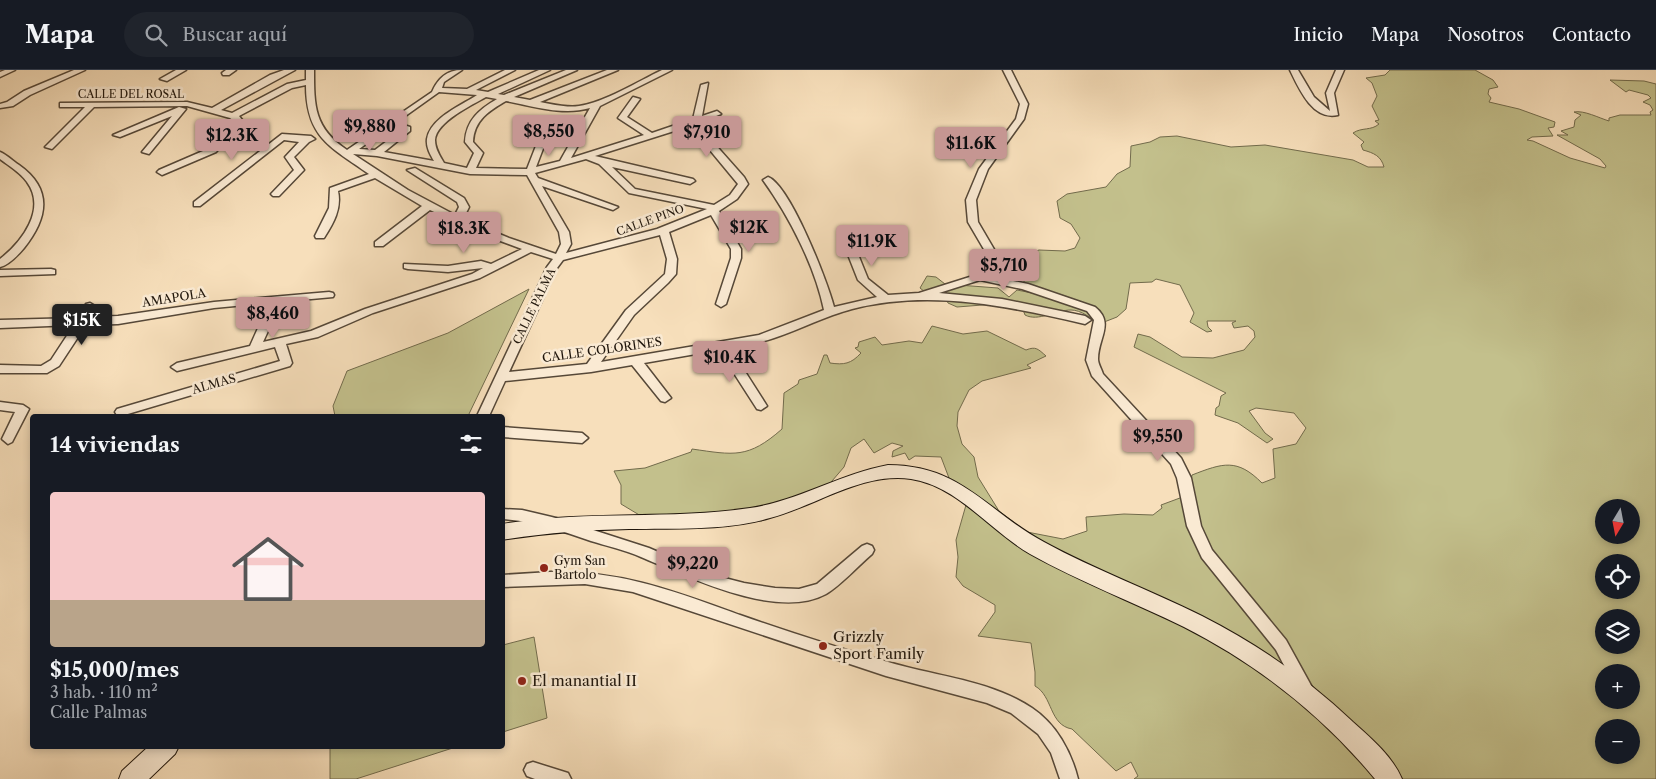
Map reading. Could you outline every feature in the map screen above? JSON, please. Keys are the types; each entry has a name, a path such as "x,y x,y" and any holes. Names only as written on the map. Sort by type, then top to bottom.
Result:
{"main road":[{"path":"505,532 556,524 705,520 753,515 785,507 879,474 905,471 922,473 942,480 1034,547 1213,632 1269,666 1310,696 1367,750 1390,779"},
{"path":"131,779 163,749"}],"street":[{"path":"0,74 11,70"},
{"path":"2,106 81,70"},
{"path":"164,79 182,70"},
{"path":"215,110 273,77 291,70"},
{"name":"CALLE PALMA","path":"310,70 310,109 323,135 348,152 375,175 457,220 504,241 559,258 552,267 516,340 502,378 484,414"},
{"path":"348,152 438,90 443,79 458,70"},
{"path":"468,91 512,70"},
{"path":"440,166 432,147 432,135 443,122 487,95 546,70"},
{"path":"470,171 479,153 469,142 474,121 489,108 506,98 574,70"},
{"path":"530,103 614,70"},
{"path":"438,90 468,91 564,109 579,109 597,104 668,70"},
{"path":"919,296 980,277 989,270 992,263 990,251 973,222 971,200 984,169 1020,119 1024,104 1007,70"},
{"path":"1294,70 1301,85 1322,113 1328,115 1335,113 1330,93 1340,70"},
{"path":"162,172 213,150 238,121 233,116 290,86 310,82"},
{"path":"695,122 705,85"},
{"path":"636,99 622,118 651,136"},
{"path":"563,164 597,104"},
{"name":"CALLE DEL ROSAL","path":"63,106 185,107 215,110 233,116"},
{"path":"49,147 91,106"},
{"path":"117,135 185,107"},
{"path":"146,152 162,130 185,107"},
{"path":"532,176 586,156 717,114"},
{"name":"CALLE PINO","path":"559,258 602,250 664,231 713,209 731,199 742,188 741,179 695,122"},
{"path":"377,154 406,129"},
{"path":"546,133 532,176 566,239 559,258"},
{"path":"197,204 282,137 306,140 323,135"},
{"path":"276,194 299,170 289,157 306,140"},
{"path":"348,152 377,154 470,171 532,176 613,207"},
{"path":"0,155 33,183 40,200 39,217 22,245 0,264"},
{"path":"586,156 602,162 690,182"},
{"path":"602,162 632,192 713,209 736,249 736,258 721,304"},
{"path":"412,170 461,200 464,207 457,220"},
{"path":"320,236 335,210 336,196 333,190 375,175"},
{"path":"768,180 778,192 804,237 830,312"},
{"path":"379,244 429,206"},
{"path":"591,368 611,338 645,297 667,279 672,269 672,258 664,231"},
{"path":"848,242 863,280 886,299"},
{"path":"178,367 314,334 369,312 487,271 530,249"},
{"path":"408,266 448,269 481,264 489,267 487,271"},
{"path":"0,273 51,272"},
{"path":"980,277 1024,286 1091,309 1098,314 1100,320 1092,360 1098,376 1176,461 1184,478 1194,526 1208,554 1281,645 1310,696"},
{"name":"AMAPOLA","path":"0,324 118,320 214,305 329,295"},
{"name":"CALLE COLORINES","path":"502,378 591,368 783,333 830,312 886,299 919,296 1012,305 1085,320"},
{"path":"0,369 43,370 50,367 55,363 82,322 90,306"},
{"path":"255,348 267,320"},
{"name":"ALMAS","path":"121,412 286,363 280,343"},
{"path":"722,345 761,406"},
{"path":"636,360 664,398"},
{"path":"0,406 22,409 8,439"},
{"path":"505,432 582,438"},
{"path":"505,514 522,515 556,524 644,552 706,579 744,589 775,594 800,595 821,589 868,550"},
{"path":"505,581 548,578 597,579 641,587 798,642 983,696 1017,708 1036,721 1062,755 1069,779"},
{"path":"534,770 562,779"}],"shaded area":[{"path":"1390,70 1475,70 1493,80 1498,87 1489,89 1488,94 1491,98 1489,102 1519,109 1555,122 1554,127 1548,128 1553,136 1532,137 1527,140 1570,158 1605,168 1606,166 1600,159 1557,135 1568,135 1561,131 1574,127 1575,120 1581,115 1574,112 1587,113 1609,121 1609,118 1620,115 1651,115 1650,112 1653,110 1650,105 1643,102 1651,98 1648,95 1629,90 1626,92 1610,80 1644,81 1656,84 1656,779 1134,779 1138,776 1131,762 1116,771 1072,729 1059,722 1045,696 1035,686 1031,643 978,636 995,612 995,605 963,586 956,577 958,557 956,540 968,498 949,478 941,457 915,456 909,460 905,453 892,457 893,451 903,446 892,443 874,453 864,439 851,448 844,467 826,488 776,509 762,521 714,520 656,525 621,504 621,485 614,471 645,468 691,452 692,449 730,453 750,450 760,446 782,429 784,393 798,384 799,380 817,374 824,355 827,355 830,363 847,363 861,353 855,348 858,347 859,342 875,337 882,345 909,341 922,343 932,326 963,334 987,331 1026,350 1037,349 1046,356 1027,365 1031,368 982,381 969,390 958,412 957,426 962,444 974,457 978,477 999,511 1027,532 1063,539 1087,531 1086,517 1124,514 1153,515 1162,508 1161,505 1188,495 1192,475 1221,466 1237,466 1253,475 1262,483 1275,478 1273,449 1296,444 1306,428 1294,413 1256,408 1249,411 1265,433 1273,439 1267,443 1238,423 1215,415 1221,396 1226,393 1134,347 1138,334 1150,337 1182,357 1213,358 1244,350 1255,337 1254,331 1248,326 1234,328 1232,323 1236,321 1207,321 1208,327 1212,331 1207,332 1190,322 1194,313 1180,285 1156,279 1152,282 1130,283 1126,309 1117,317 1099,324 1075,310 1030,317 1025,315 1022,307 995,304 957,307 948,303 945,297 930,296 920,288 927,276 936,277 945,284 998,288 1009,297 1017,290 1032,293 1033,290 1027,286 1013,265 1016,259 1039,250 1065,251 1075,248 1080,238 1071,224 1060,218 1057,201 1067,194 1106,187 1117,174 1130,167 1131,146 1150,142 1160,137 1177,136 1231,147 1265,145 1353,160 1368,167 1384,167 1381,160 1370,152 1363,150 1361,145 1364,142 1353,133 1373,128 1379,124 1375,121 1379,120 1372,106 1377,96 1372,83 1366,78 1385,75"},
{"path":"529,289 469,414 335,414 333,406 347,371 448,333"},
{"name":"El manantial II","path":"534,637 547,718 505,731 505,644"},
{"path":"330,749 450,749 356,779 330,779"}],"place":[{"name":"Gym San Bartolo","path":"544,568"},
{"name":"Grizzly Sport Family","path":"823,646"},
{"name":"El manantial II","path":"522,681"}]}
